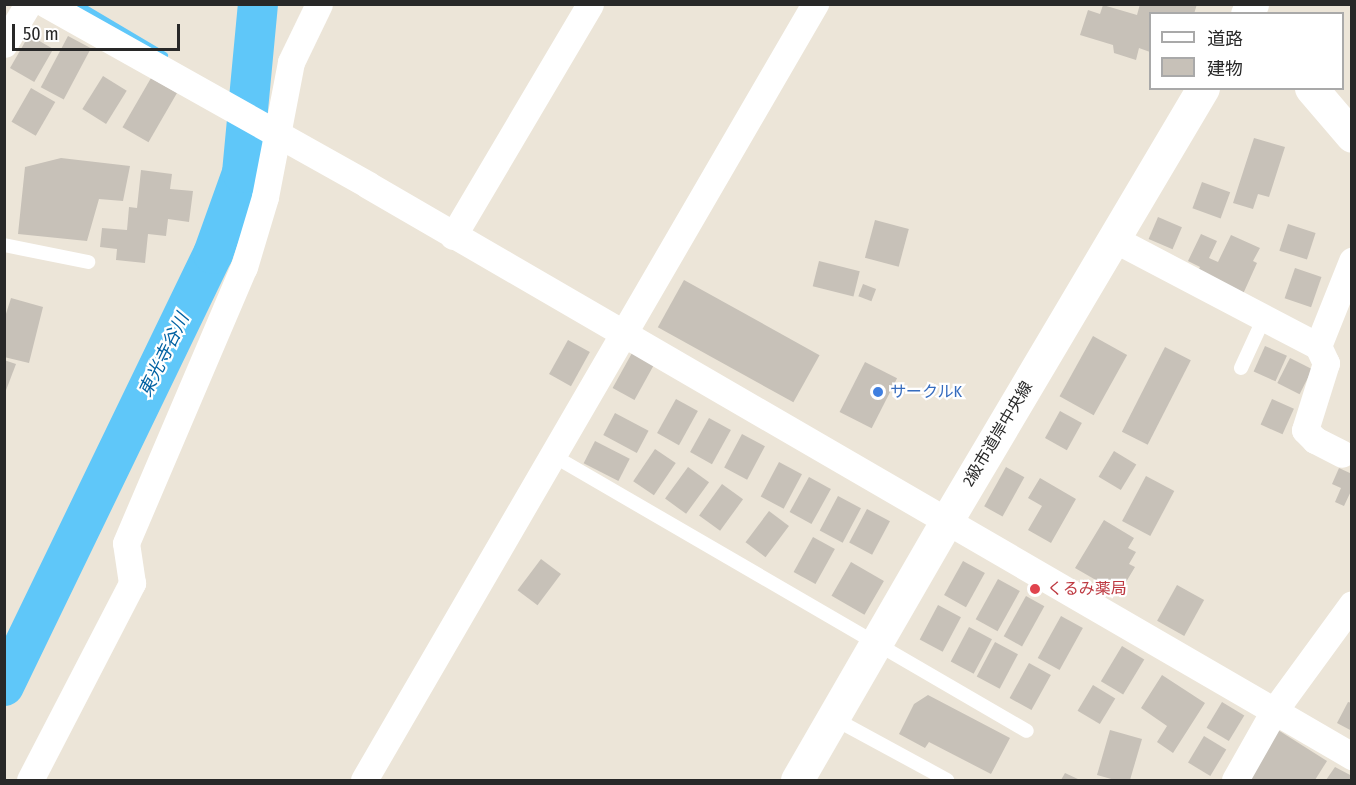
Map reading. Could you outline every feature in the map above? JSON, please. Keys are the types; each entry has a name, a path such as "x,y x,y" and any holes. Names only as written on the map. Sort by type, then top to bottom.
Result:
{"street":[{"path":"4,44 28,4"},
{"path":"46,4 368,186 1352,756"},
{"path":"30,780 132,583 126,543 244,267 265,197 272,133 291,62 319,4"},
{"path":"453,236 590,4"},
{"path":"364,780 814,4"},
{"name":"2級市道岸中央線","path":"797,780 947,520 1202,90"},
{"path":"1313,90 1352,136"},
{"path":"1114,239 1318,346 1326,363 1305,430 1315,440 1342,454"},
{"path":"1318,346 1352,261"},
{"path":"1235,780 1274,711 1352,604"}],"lane":[{"path":"4,245 88,262"},
{"path":"1241,368 1264,318"},
{"path":"552,455 875,645 1027,731"},
{"path":"833,718 947,780"}],"building":[{"path":"1140,4 1197,4 1195,12 1149,12 1149,52 1139,48 1136,60 1114,53 1113,45 1080,35 1088,10 1100,14 1103,5 1137,15"},
{"path":"29,35 53,49 34,82 10,68"},
{"path":"68,36 91,48 64,99 41,87"},
{"path":"103,76 127,91 106,124 82,109"},
{"path":"151,78 177,93 148,142 122,127"},
{"path":"31,88 55,102 36,136 12,122"},
{"path":"1254,138 1285,147 1269,197 1258,194 1253,209 1233,203"},
{"path":"61,158 130,166 123,201 99,199 87,241 18,234 25,167"},
{"path":"141,170 172,174 170,189 193,191 189,222 168,219 166,236 148,234 145,263 116,260 117,249 100,247 102,228 127,230 129,207 137,208"},
{"path":"1202,182 1230,192 1221,219 1192,208"},
{"path":"1158,217 1182,227 1173,249 1149,239"},
{"path":"875,220 909,229 899,267 865,258"},
{"path":"1288,224 1316,233 1307,260 1279,251"},
{"path":"1201,234 1217,241 1209,258 1218,262 1231,235 1260,248 1253,261 1257,263 1243,294 1197,273 1200,267 1188,261"},
{"path":"819,261 860,271 853,296 813,286"},
{"path":"1295,268 1321,277 1311,307 1285,298"},
{"path":"684,280 820,355 793,402 658,327"},
{"path":"863,284 876,289 871,301 858,296"},
{"path":"11,298 43,307 29,363 4,357 4,320"},
{"path":"1093,336 1127,355 1094,415 1060,396"},
{"path":"568,340 590,352 571,386 549,374"},
{"path":"1265,346 1287,356 1276,381 1254,372"},
{"path":"1165,347 1191,360 1148,445 1122,432"},
{"path":"632,353 654,365 634,400 613,388"},
{"path":"1290,358 1312,369 1300,394 1277,383"},
{"path":"4,360 16,364 5,393 4,393"},
{"path":"865,362 897,378 872,428 840,412"},
{"path":"676,399 698,411 679,445 657,433"},
{"path":"1272,399 1294,409 1283,434 1261,425"},
{"path":"1060,411 1082,423 1067,450 1045,438"},
{"path":"615,413 649,431 637,453 603,435"},
{"path":"709,418 731,430 712,464 690,452"},
{"path":"742,434 765,446 747,480 724,468"},
{"path":"595,441 630,459 618,481 584,463"},
{"path":"655,449 676,463 654,495 633,481"},
{"path":"1114,451 1136,464 1121,490 1099,477"},
{"path":"779,462 802,474 784,509 761,496"},
{"path":"688,467 709,482 686,514 665,499"},
{"path":"1006,467 1024,477 1003,517 984,506"},
{"path":"1339,468 1352,474 1352,489 1344,506 1335,502 1341,488 1332,484"},
{"path":"1146,476 1174,491 1150,536 1122,521"},
{"path":"809,477 831,489 811,524 790,512"},
{"path":"1040,478 1076,499 1051,543 1028,530 1042,506 1028,498"},
{"path":"722,484 743,499 720,531 699,516"},
{"path":"838,496 861,508 843,543 820,530"},
{"path":"867,509 890,521 872,555 849,543"},
{"path":"769,511 789,526 765,557 746,542"},
{"path":"1104,520 1134,538 1128,548 1136,552 1129,564 1135,567 1123,587 1112,580 1108,587 1075,568"},
{"path":"813,537 835,549 815,584 794,572"},
{"path":"541,559 561,574 537,605 518,590"},
{"path":"963,561 985,573 966,607 944,595"},
{"path":"851,562 884,581 864,615 832,596"},
{"path":"998,579 1020,591 998,631 976,619"},
{"path":"1177,585 1204,600 1184,636 1157,621"},
{"path":"1026,596 1044,606 1022,646 1004,636"},
{"path":"938,605 961,617 943,652 920,639"},
{"path":"1061,616 1083,628 1060,670 1038,658"},
{"path":"969,627 992,639 974,674 951,661"},
{"path":"995,642 1018,654 1000,689 977,676"},
{"path":"1122,646 1144,659 1123,695 1101,681"},
{"path":"1029,663 1051,675 1031,710 1010,698"},
{"path":"1162,675 1205,703 1173,753 1157,742 1167,726 1141,708"},
{"path":"1093,685 1115,698 1100,724 1078,711"},
{"path":"928,695 1010,738 991,774 929,742 925,748 899,734 914,704"},
{"path":"1222,702 1244,715 1229,741 1207,728"},
{"path":"1348,702 1352,703 1352,731 1337,723"},
{"path":"1110,730 1142,739 1130,780 1115,780 1097,775"},
{"path":"1278,730 1327,761 1315,780 1249,780"},
{"path":"1204,736 1226,749 1210,776 1188,763"},
{"path":"1335,767 1352,776 1352,780 1326,780"},
{"path":"1065,773 1080,780 1061,780"}],"waterway":[{"path":"78,4 164,55"},
{"name":"東光寺谷川","path":"4,686 213,254 242,173 258,4"}],"place":[{"name":"サークルK","path":"878,392"},
{"name":"くるみ薬局","path":"1035,589"}]}
